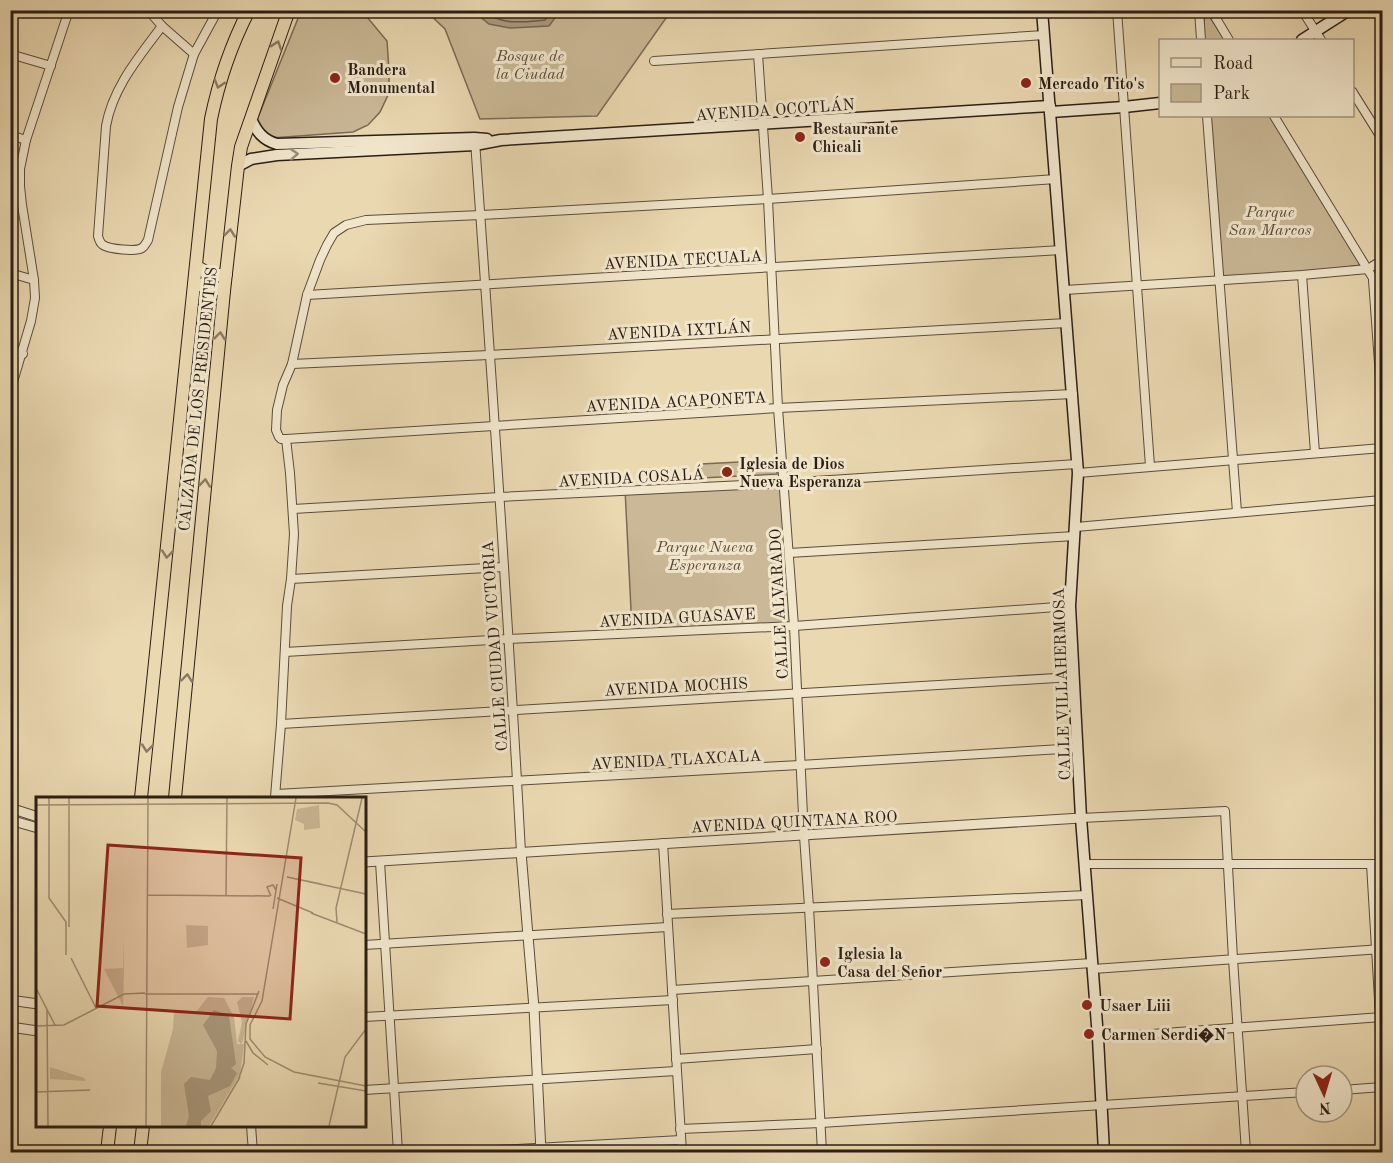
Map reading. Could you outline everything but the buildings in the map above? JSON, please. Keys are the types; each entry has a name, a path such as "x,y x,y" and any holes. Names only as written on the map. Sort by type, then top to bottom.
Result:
{"highway":[{"name":"CALZADA DE LOS PRESIDENTES","path":"141,797 209,142 216,93 227,58 249,10"},
{"name":"CALZADA DE LOS PRESIDENTES","path":"175,797 238,166 241,147 289,10"},
{"path":"196,266 210,274 226,274"},
{"path":"194,285 212,286 224,291"},
{"path":"105,1150 110,1127"},
{"path":"140,1152 143,1127"}],"main road":[{"name":"CALLE VILLAHERMOSA","path":"1042,10 1078,468 1070,606 1080,818 1098,1038 1104,1152"},
{"path":"1318,36 1349,10"},
{"name":"AVENIDA OCOTLÁN","path":"251,119 263,138 277,144 475,141 1050,109 1124,107 1159,103"},
{"name":"AVENIDA OCOTLÁN","path":"238,166 251,159 277,155 475,141"}],"street":[{"path":"148,10 162,26 194,54"},
{"path":"162,26 129,71 114,96 109,111 98,236 104,245 110,247 133,250 141,249 145,245 150,234 178,107 194,54 218,10"},
{"path":"1117,10 1150,466"},
{"path":"1199,10 1201,39"},
{"path":"1211,10 1228,39"},
{"path":"1302,10 1318,36"},
{"path":"10,392 32,321 35,298 22,205 20,169 26,140 68,11"},
{"path":"654,61 1044,35"},
{"path":"10,54 51,66"},
{"name":"CALLE ALVARADO","path":"758,54 768,199 778,408 794,626 822,1152"},
{"path":"1354,93 1383,139"},
{"path":"1207,117 1237,512"},
{"path":"1275,117 1383,293"},
{"path":"10,135 26,140"},
{"name":"CALLE CIUDAD VICTORIA","path":"475,141 500,497 521,852 534,1008 541,1150"},
{"path":"275,796 287,594 291,579 294,534 284,439 276,430 277,410 283,385 292,364 307,295 334,233 346,225 366,220 768,199 1056,179"},
{"path":"10,202 22,205"},
{"name":"AVENIDA TECUALA","path":"307,295 1061,250"},
{"path":"1065,290 1368,269 1383,260"},
{"path":"10,273 34,280"},
{"path":"1302,275 1315,453"},
{"path":"1373,279 1383,405"},
{"name":"AVENIDA IXTLÁN","path":"292,364 1067,323"},
{"path":"10,350 22,354"},
{"name":"AVENIDA ACAPONETA","path":"284,439 778,408 1073,394"},
{"name":"AVENIDA COSALÁ","path":"293,509 1150,466 1383,448"},
{"path":"789,552 1075,532 1237,512 1383,500"},
{"path":"291,579 504,567"},
{"name":"AVENIDA GUASAVE","path":"285,652 794,626 1070,606"},
{"name":"AVENIDA MOCHIS","path":"281,723 1073,677"},
{"name":"AVENIDA TLAXCALA","path":"275,796 1078,748"},
{"path":"10,808 36,816"},
{"name":"AVENIDA QUINTANA ROO","path":"366,862 1226,811 1228,864"},
{"path":"10,820 36,827"},
{"path":"663,843 682,1152"},
{"path":"380,862 398,1152"},
{"path":"1084,864 1383,864"},
{"path":"1228,864 1246,1152"},
{"path":"1371,864 1379,950 1383,1050"},
{"path":"667,914 1087,896"},
{"path":"366,945 668,927"},
{"path":"672,990 813,980 1379,950"},
{"path":"10,1000 36,1004"},
{"path":"366,1017 673,1000"},
{"path":"1098,1038 1381,1017"},
{"path":"10,1027 36,1031"},
{"path":"676,1059 817,1049"},
{"path":"366,1090 676,1071"},
{"path":"1354,1089 1383,1087"},
{"path":"680,1130 1294,1093"},
{"path":"251,1127 253,1152"},
{"path":"462,1152 541,1150 681,1140"}],"green space":[{"path":"301,11 362,11 387,41 389,93 380,112 368,125 353,132 271,138 260,130 257,120"},
{"name":"Bosque de la Ciudad","path":"426,11 671,11 597,116 480,119 445,29"},
{"path":"1204,11 1206,11 1224,39 1204,39"},
{"name":"Parque San Marcos","path":"1209,117 1274,117 1361,265 1221,280"},
{"path":"776,460 777,474 702,478 701,464"},
{"name":"Parque Nueva Esperanza","path":"784,479 793,623 632,630 625,489"}],"water":[{"path":"473,11 560,11 549,26 510,28 489,24"}],"place":[{"name":"Bandera Monumental","path":"335,78"},
{"name":"Mercado Tito's","path":"1026,83"},
{"name":"Restaurante Chicali","path":"800,137"},
{"name":"Iglesia de Dios Nueva Esperanza","path":"727,472"},
{"name":"Iglesia la Casa del Señor","path":"825,962"},
{"name":"Usaer Liii","path":"1087,1005"},
{"name":"Carmen Serdi�N","path":"1089,1034"}]}
